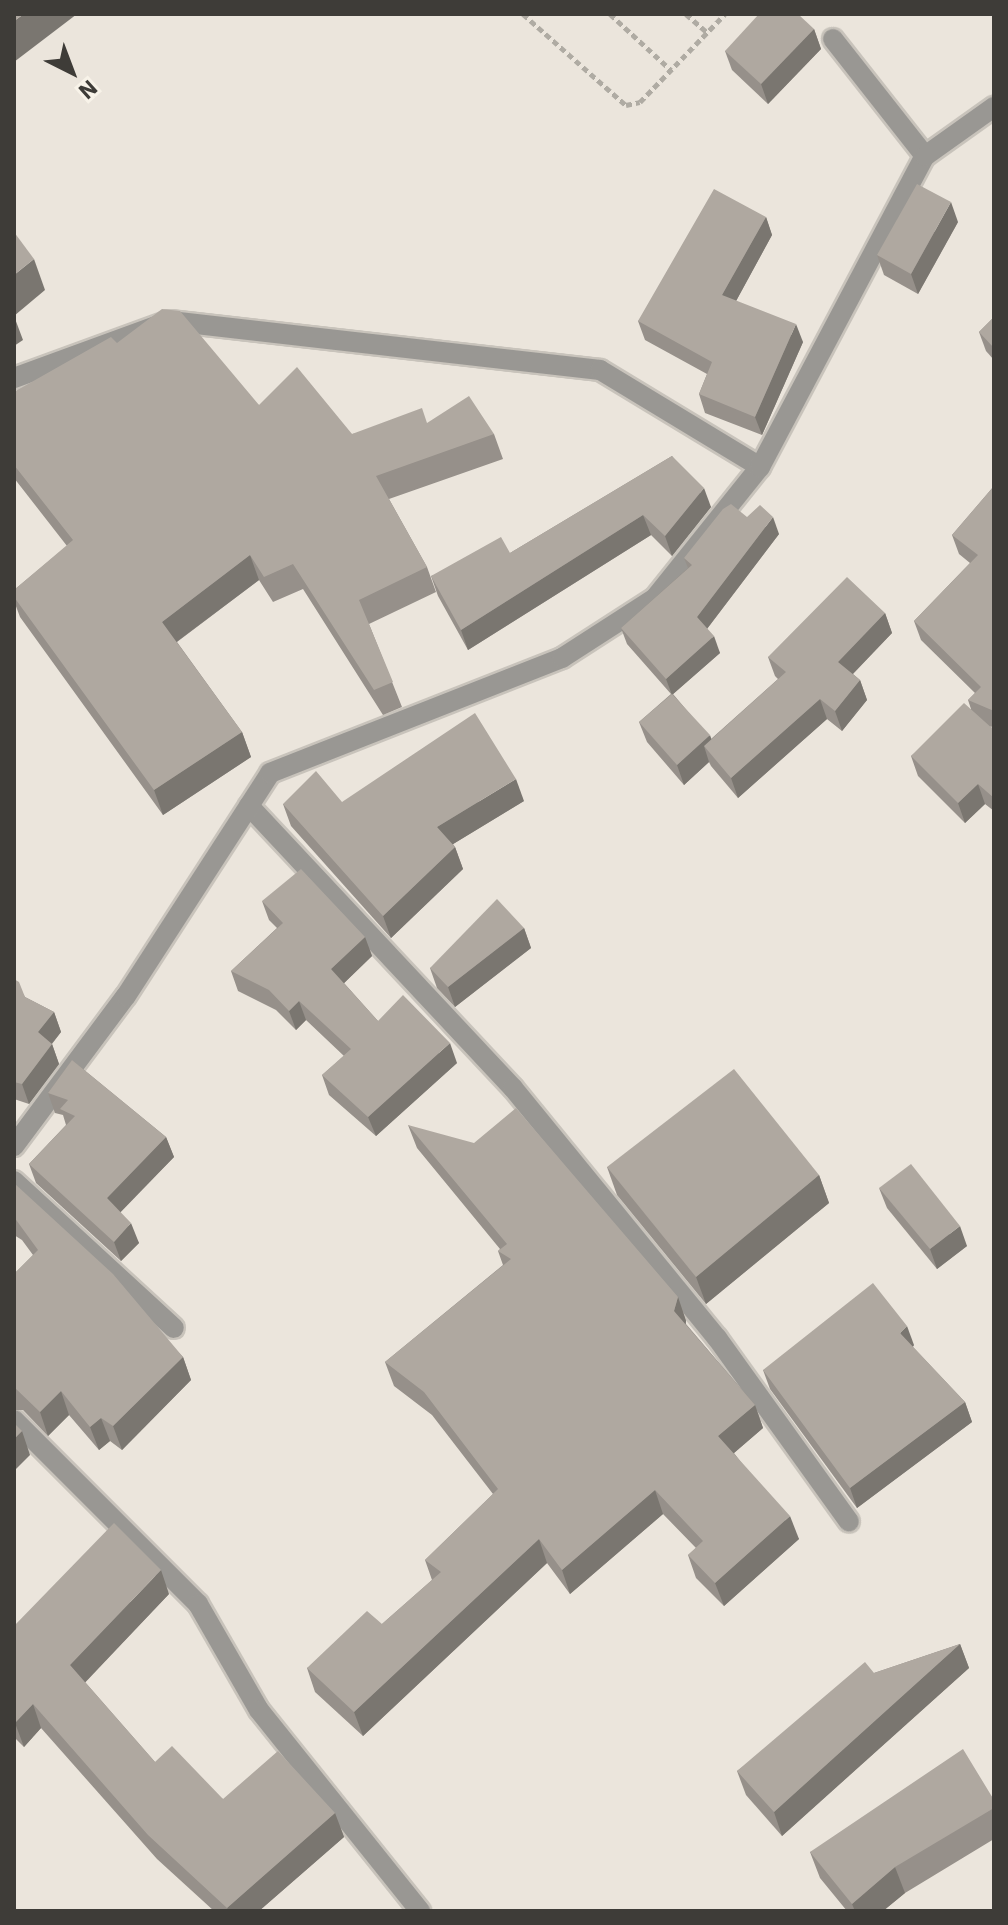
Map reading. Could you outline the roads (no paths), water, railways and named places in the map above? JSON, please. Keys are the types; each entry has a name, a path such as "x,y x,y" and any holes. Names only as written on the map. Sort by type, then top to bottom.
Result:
{"street":[{"path":"833,39 925,156"},
{"path":"14,1146 126,996 270,773 562,658 655,598 760,467 925,156 994,107"},
{"path":"14,378 170,321 600,370 760,467"},
{"path":"249,806 513,1088 717,1338 849,1522"},
{"path":"14,1181 174,1328"},
{"path":"14,1420 198,1604 259,1710 420,1911"}]}
